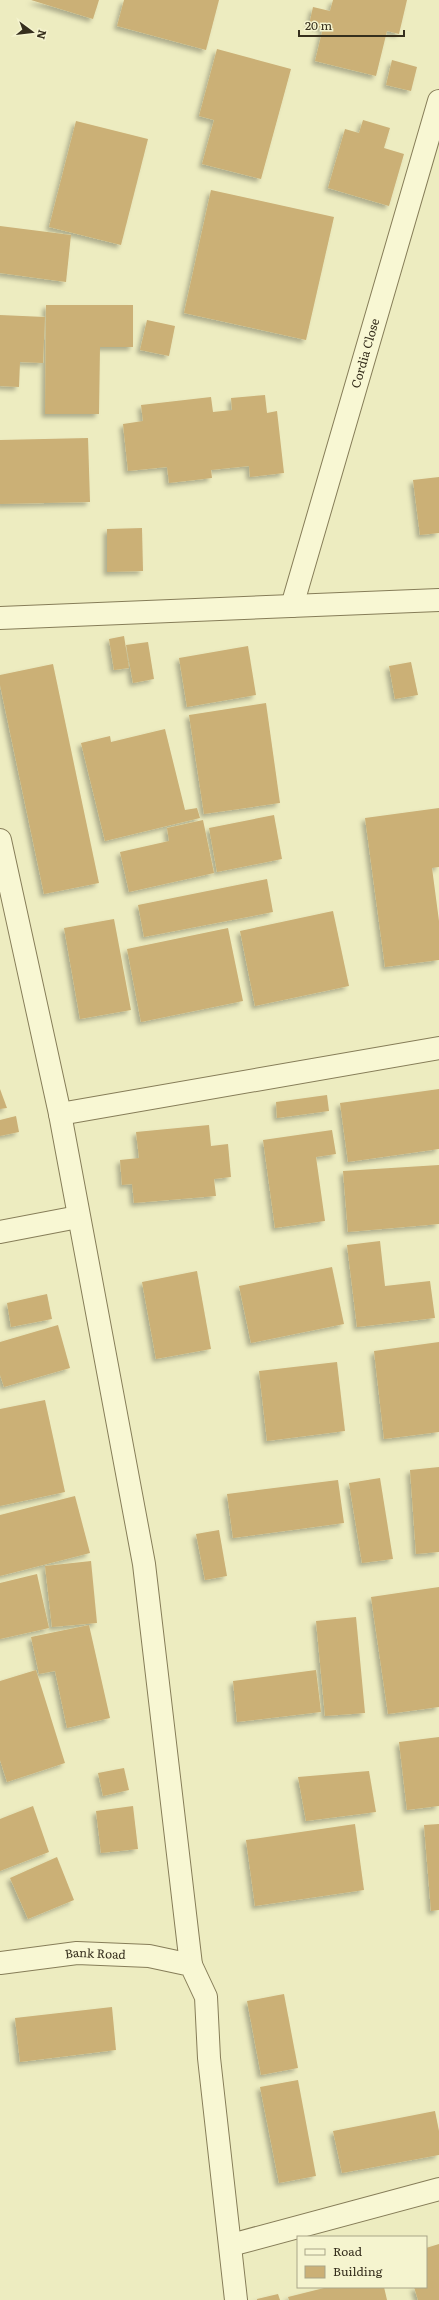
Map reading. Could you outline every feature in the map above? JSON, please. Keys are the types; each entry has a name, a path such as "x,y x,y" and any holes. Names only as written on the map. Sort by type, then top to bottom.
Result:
{"street":[{"name":"Cordia Close","path":"292,606 439,101"},
{"path":"0,618 439,600"},
{"path":"0,840 60,1114 78,1217 144,1564 191,1965 206,1997 209,2058 236,2300"},
{"path":"60,1114 439,1048"},
{"path":"0,1232 78,1217"},
{"name":"Bank Road","path":"0,1963 77,1953 149,1956 191,1965"},
{"path":"230,2245 439,2189"}],"building":[{"path":"31,0 99,0 93,19"},
{"path":"124,0 219,0 206,50 117,26"},
{"path":"333,0 407,0 399,34 387,31 376,76 315,61 323,28 309,25 313,7 330,11"},
{"path":"217,49 291,69 261,179 202,164 214,120 199,116"},
{"path":"392,60 417,67 411,91 386,85"},
{"path":"363,120 390,128 384,148 404,154 389,206 328,188 345,129 359,133"},
{"path":"76,121 148,139 121,245 49,227"},
{"path":"211,190 334,217 306,340 184,313"},
{"path":"0,226 71,235 66,282 0,273"},
{"path":"46,305 133,305 133,347 100,347 99,414 45,414"},
{"path":"0,315 45,317 43,363 20,362 19,387 0,386"},
{"path":"147,320 175,326 169,356 140,350"},
{"path":"265,395 267,413 277,411 284,473 250,477 249,466 211,470 212,478 169,483 167,467 128,471 123,424 143,421 141,405 211,397 213,412 232,410 231,398"},
{"path":"88,438 90,502 0,504 0,440"},
{"path":"439,477 439,533 420,535 413,480"},
{"path":"142,528 143,571 107,572 107,529"},
{"path":"124,636 129,668 114,670 109,639"},
{"path":"148,642 154,679 133,683 126,645"},
{"path":"248,646 256,695 187,707 179,658"},
{"path":"411,662 418,695 395,699 389,666"},
{"path":"53,664 99,883 44,894 0,685 0,675"},
{"path":"266,703 280,803 204,814 189,715"},
{"path":"165,729 185,810 197,808 200,818 105,841 81,743 110,736 111,742"},
{"path":"439,808 439,867 432,868 439,921 439,960 385,967 365,818"},
{"path":"274,815 282,859 217,872 209,828"},
{"path":"203,820 214,873 129,892 120,852 169,841 167,828"},
{"path":"267,879 273,912 144,937 138,905"},
{"path":"333,911 349,986 255,1006 240,931"},
{"path":"114,919 131,1010 80,1019 64,928"},
{"path":"228,928 243,1001 141,1022 127,949"},
{"path":"0,1089 7,1108 0,1109"},
{"path":"439,1089 439,1149 348,1162 340,1103"},
{"path":"327,1095 329,1111 277,1118 276,1102"},
{"path":"16,1116 19,1132 0,1136 0,1120"},
{"path":"209,1125 211,1146 228,1144 231,1177 214,1179 216,1196 134,1203 132,1184 122,1185 120,1160 139,1158 136,1132"},
{"path":"332,1130 336,1154 316,1157 325,1221 275,1228 263,1140"},
{"path":"439,1165 439,1224 348,1232 343,1171"},
{"path":"380,1241 385,1286 430,1281 435,1318 357,1327 347,1245"},
{"path":"332,1267 344,1324 251,1343 239,1286"},
{"path":"197,1271 211,1349 156,1359 142,1282"},
{"path":"47,1294 52,1319 11,1327 7,1303"},
{"path":"58,1325 70,1368 4,1387 0,1375 0,1342"},
{"path":"439,1342 439,1432 384,1439 374,1351"},
{"path":"337,1362 345,1431 267,1441 259,1371"},
{"path":"45,1400 65,1492 0,1506 0,1409"},
{"path":"439,1467 439,1552 416,1554 410,1470"},
{"path":"380,1478 393,1559 362,1563 349,1483"},
{"path":"338,1480 344,1523 233,1538 227,1494"},
{"path":"75,1496 90,1553 0,1576 0,1515"},
{"path":"219,1530 227,1576 205,1580 196,1534"},
{"path":"91,1561 97,1623 52,1627 45,1566"},
{"path":"37,1574 49,1628 0,1639 0,1583"},
{"path":"439,1587 439,1707 388,1714 371,1597"},
{"path":"356,1617 365,1713 325,1716 316,1621"},
{"path":"89,1625 110,1718 67,1728 55,1671 39,1674 31,1637"},
{"path":"36,1670 65,1763 7,1782 0,1760 0,1681"},
{"path":"316,1670 321,1712 237,1722 233,1681"},
{"path":"439,1737 439,1806 407,1810 399,1742"},
{"path":"124,1768 129,1790 103,1796 98,1773"},
{"path":"369,1771 376,1812 306,1821 298,1777"},
{"path":"33,1806 49,1852 0,1871 0,1819"},
{"path":"133,1806 138,1849 101,1853 96,1811"},
{"path":"355,1824 364,1890 255,1906 246,1840"},
{"path":"439,1824 439,1910 431,1911 424,1825"},
{"path":"57,1857 74,1900 28,1919 10,1878"},
{"path":"284,1994 298,2068 261,2075 247,2001"},
{"path":"112,2007 116,2050 20,2062 15,2018"},
{"path":"298,2080 316,2176 279,2183 260,2087"},
{"path":"435,2111 439,2131 439,2155 342,2173 333,2131"},
{"path":"439,2244 439,2300 418,2300 414,2288 427,2288 427,2248"},
{"path":"324,2288 384,2288 387,2300 289,2300 288,2297"},
{"path":"278,2294 280,2300 257,2300 257,2299"}]}
